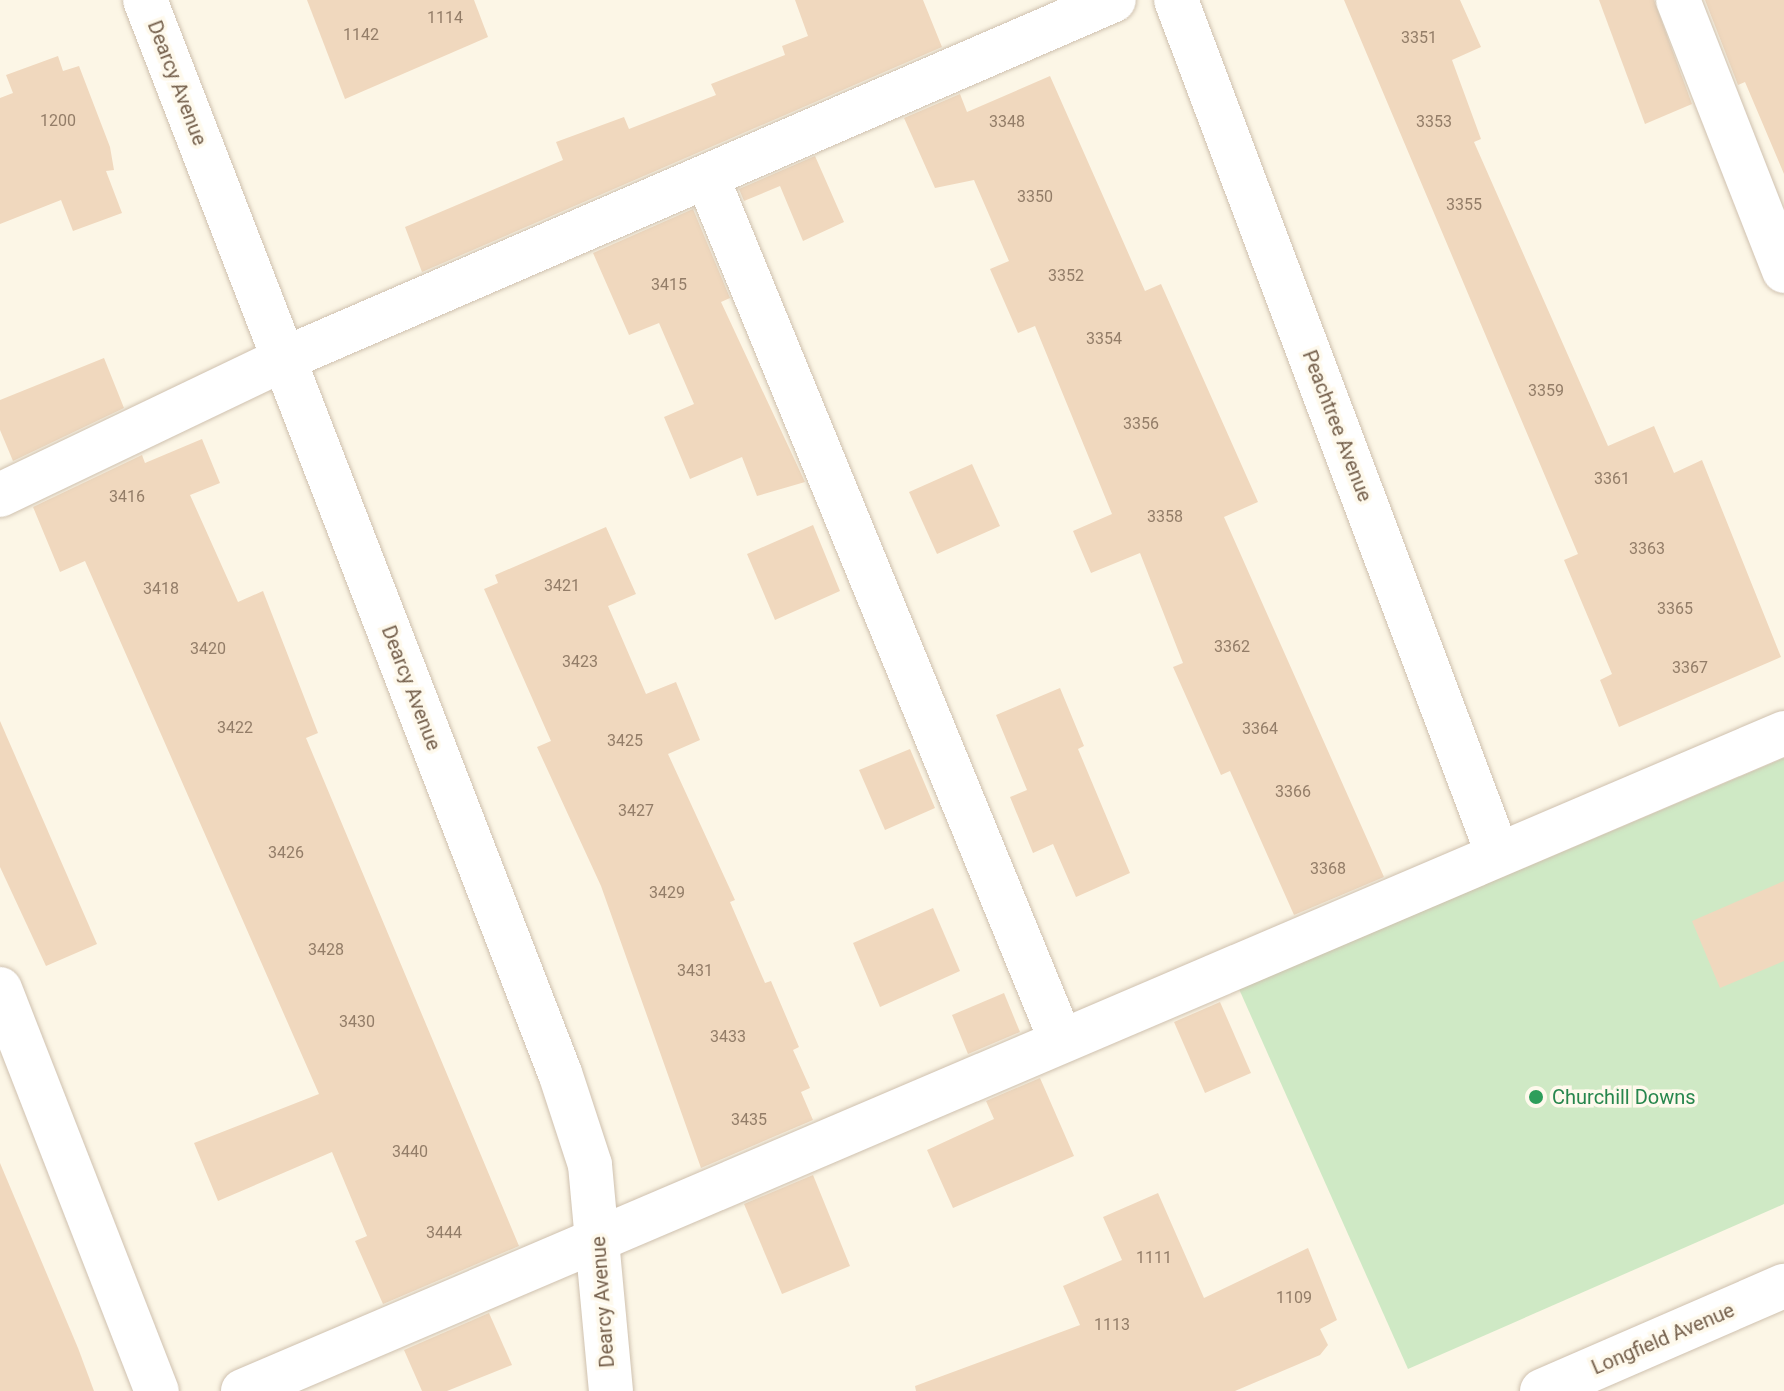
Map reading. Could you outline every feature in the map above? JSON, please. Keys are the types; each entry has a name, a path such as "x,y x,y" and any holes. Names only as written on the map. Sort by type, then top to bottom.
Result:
{"street":[{"name":"Dearcy Avenue","path":"145,0 560,1073 590,1165 600,1239 611,1391"},
{"path":"0,495 284,359 1114,0"},
{"name":"Peachtree Avenue","path":"1176,0 1497,852"},
{"path":"1678,0 1784,271"},
{"path":"707,177 1060,1038"},
{"path":"243,1391 1060,1038 1784,733"},
{"path":"0,989 157,1391"},
{"name":"Longfield Avenue","path":"1542,1391 1784,1286"}],"green space":[{"name":"Churchill Downs","path":"1784,758 1784,1204 1408,1369 1239,989"}],"building":[{"path":"307,0 474,0 488,37 345,99"},
{"path":"795,0 923,0 942,47 422,272 405,227 563,160 556,142 624,117 629,129 716,95 711,84 785,55 782,46 808,36"},
{"path":"1344,0 1460,0 1481,47 1452,60 1481,139 1474,142 1608,446 1654,426 1674,473 1702,460 1781,657 1619,727 1600,680 1612,674 1564,560 1578,554"},
{"path":"1599,0 1654,0 1692,104 1645,124"},
{"path":"1705,0 1784,0 1784,174 1745,82 1738,85"},
{"path":"58,56 63,71 79,66 110,147 114,170 106,171 122,213 73,231 61,200 0,224 0,98 13,93 6,75"},
{"path":"1050,76 1145,291 1161,284 1258,502 1224,517 1384,877 1294,915 1230,771 1221,775 1173,667 1183,663 1140,553 1091,573 1073,531 1112,514 1035,326 1018,333 990,269 1009,261 974,180 935,188 904,118 960,94 967,112"},
{"path":"815,156 844,222 803,241 780,186 744,201 739,189"},
{"path":"693,209 730,298 721,302 805,482 757,496 742,457 690,479 664,417 694,404 659,323 629,335 593,253"},
{"path":"104,358 124,408 13,461 0,430 0,400"},
{"path":"202,439 220,483 190,495 238,602 263,591 318,733 306,738 519,1246 383,1304 355,1241 367,1236 332,1152 218,1201 194,1143 319,1094 85,561 60,572 33,507 142,455 145,463"},
{"path":"972,464 1000,526 937,554 909,492"},
{"path":"813,525 840,591 775,620 747,554"},
{"path":"606,527 636,594 608,606 646,694 676,682 700,740 668,754 735,900 730,902 765,983 771,981 799,1047 793,1050 810,1088 801,1092 813,1120 701,1168 601,886 537,747 551,741 484,589 498,583 495,575"},
{"path":"1060,688 1084,746 1078,749 1130,873 1076,897 1053,844 1033,853 1010,797 1027,790 996,715"},
{"path":"0,721 97,944 46,966 0,867"},
{"path":"910,749 935,808 885,830 859,770"},
{"path":"1784,881 1784,961 1720,988 1692,921"},
{"path":"933,908 960,971 880,1007 853,943"},
{"path":"1004,993 1020,1032 968,1054 952,1015"},
{"path":"1220,1002 1251,1073 1205,1093 1174,1022"},
{"path":"1040,1078 1074,1156 953,1208 927,1150 994,1119 986,1101"},
{"path":"0,1163 78,1348 94,1391 0,1391"},
{"path":"813,1175 850,1266 782,1294 744,1204"},
{"path":"1158,1193 1204,1298 1308,1248 1337,1320 1320,1329 1328,1345 1320,1355 1235,1391 916,1391 915,1386 1080,1325 1063,1286 1122,1260 1103,1217"},
{"path":"489,1313 512,1365 447,1391 422,1391 404,1350"}],"place":[{"name":"Churchill Downs","path":"1536,1097"}]}
